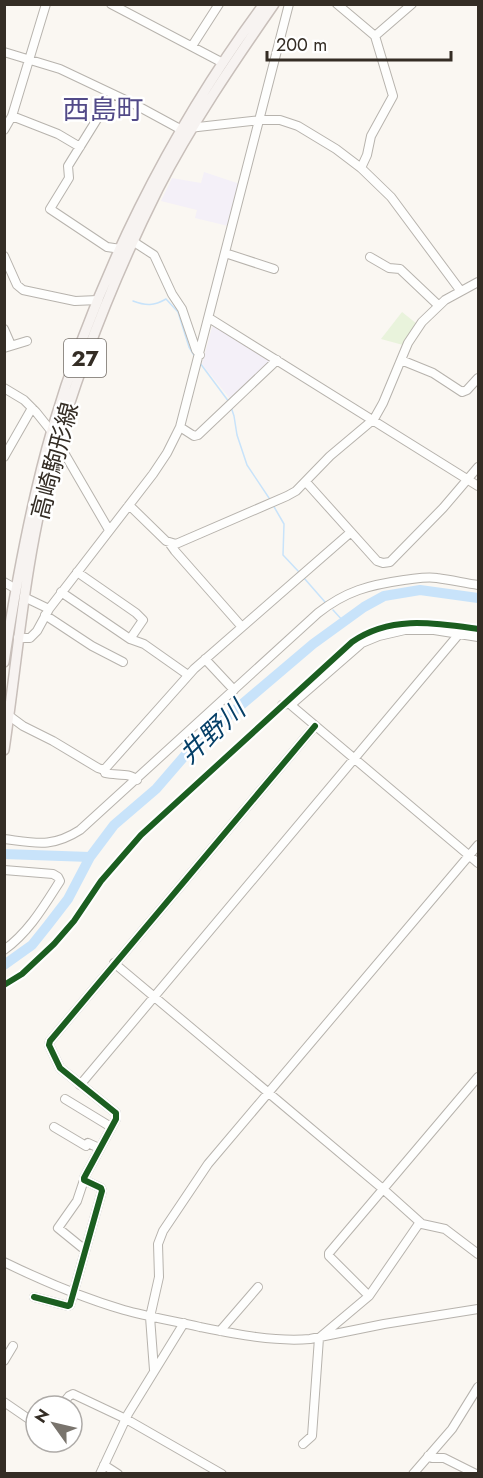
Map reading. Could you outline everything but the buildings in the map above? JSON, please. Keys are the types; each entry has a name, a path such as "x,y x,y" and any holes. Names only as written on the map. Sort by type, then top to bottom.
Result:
{"main road":[{"name":"高崎駒形線","path":"4,662 26,536 52,432 69,377 98,300 180,129 264,4"},
{"name":"高崎駒形線","path":"4,750 24,597 52,463 77,380 106,303 159,188 242,50 274,4"}],"street":[{"path":"4,130 46,4"},
{"path":"111,4 223,63"},
{"path":"192,46 219,4"},
{"path":"18,639 30,638 37,631 61,592 167,453 180,427 289,4"},
{"path":"337,4 375,36 393,96 392,102 371,136 367,155 361,168"},
{"path":"375,36 412,4"},
{"path":"4,51 60,69 180,129 260,120 280,120 298,126 336,149 361,168 392,197 460,290"},
{"path":"112,95 68,166 69,178 50,209 106,248 121,249"},
{"path":"9,119 58,134 80,147"},
{"path":"134,242 154,255 172,294 182,309 196,350 200,355"},
{"path":"225,253 274,269"},
{"path":"4,256 17,285 22,290 75,301 98,300"},
{"path":"370,257 389,268 400,269 438,305"},
{"path":"170,543 176,544 287,496 306,482 330,456 374,419 413,333 438,305 460,290 478,282"},
{"path":"209,318 478,486"},
{"path":"4,329 8,347 27,341"},
{"path":"180,427 194,436 198,435 278,360"},
{"path":"400,360 433,373 462,392 478,378"},
{"path":"4,388 24,400 52,432 109,530"},
{"path":"4,457 32,408"},
{"path":"306,482 377,561 383,563 390,562 478,467"},
{"path":"129,505 170,543 242,627"},
{"path":"104,770 188,675 351,532"},
{"path":"76,572 143,620 130,639"},
{"path":"4,839 42,844 56,842 80,830 318,613 341,596 386,582 429,577 478,585"},
{"path":"4,582 16,589"},
{"path":"61,592 130,639 144,644 188,675"},
{"path":"24,597 92,646 123,662"},
{"path":"282,705 293,702 347,655 370,639 405,630 434,630 478,637"},
{"path":"80,1085 459,634"},
{"path":"205,659 234,690"},
{"path":"293,702 293,708 478,863"},
{"path":"7,714 23,726 104,770 105,773 133,776 137,780"},
{"path":"85,1250 58,1228 77,1201 84,1180 117,1113 60,1068 49,1045 50,1041 315,726"},
{"path":"154,1370 150,1317 159,1277 158,1244 163,1231 208,1164 478,845"},
{"path":"4,870 53,874 60,881 25,933 4,950"},
{"path":"114,963 384,1189 420,1222 445,1229 478,1254"},
{"path":"369,1296 329,1256 478,1077"},
{"path":"65,1099 111,1127"},
{"path":"54,1127 86,1146 88,1143 99,1148"},
{"path":"34,1298 68,1306 74,1293 102,1191 101,1188 84,1180"},
{"path":"319,1338 369,1296 420,1222"},
{"path":"4,1263 74,1293 150,1317 220,1331 297,1340 478,1309"},
{"path":"220,1331 258,1287"},
{"path":"100,1473 126,1419 184,1323"},
{"path":"303,1444 312,1436 319,1338"},
{"path":"4,1361 13,1346"},
{"path":"413,1473 452,1429 478,1387"},
{"path":"84,1400 126,1419 222,1473"},
{"path":"4,1402 24,1416"},
{"path":"428,1456 444,1458 476,1473"},
{"path":"104,1465 118,1473"}],"shaded area":[{"path":"204,172 240,184 228,226 195,218 197,210 161,201 172,178 201,183"},
{"path":"215,325 272,360 231,400 202,364 212,327"}],"green space":[{"path":"402,312 417,324 403,345 381,339"}],"waterway":[{"path":"133,301 150,304 166,299 178,312 189,347 195,357"},
{"path":"200,363 229,402"},
{"path":"231,407 247,465 271,501"},
{"path":"273,505 284,524 283,555 299,572"},
{"path":"304,578 325,602"},
{"name":"井野川","path":"4,965 32,945 48,925 68,899 90,857 114,825 156,789 194,745 313,644 364,607 384,596 420,590 478,598"},
{"path":"333,610 344,622"},
{"path":"4,854 90,857"}],"cycle path":[{"path":"4,985 22,974 54,944 74,921 101,881 141,835 352,642 367,633 398,624 430,623 478,629"},
{"path":"34,1297 70,1305 102,1191 101,1188 84,1178 116,1119 116,1113 60,1068 49,1045 50,1041 315,726"}],"district":[{"name":"西島町","path":"103,110"}]}
